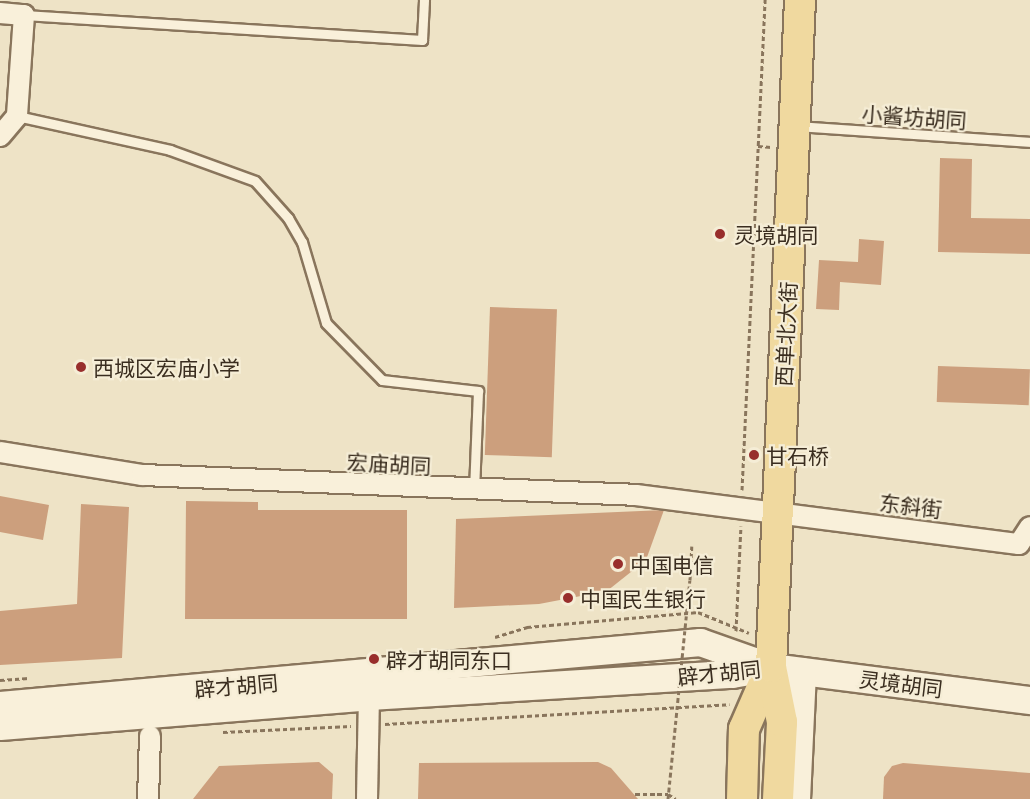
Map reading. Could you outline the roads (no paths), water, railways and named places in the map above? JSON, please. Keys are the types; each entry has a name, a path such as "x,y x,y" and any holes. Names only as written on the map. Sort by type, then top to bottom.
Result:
{"main road":[{"name":"西单北大街","path":"778,799 782,722 771,667 800,0"},
{"name":"辟才胡同","path":"0,705 700,642 734,664"},
{"name":"辟才胡同","path":"0,726 734,664 771,667"},
{"name":"西单北大街","path":"742,799 744,729 740,706 771,667"},
{"name":"灵境胡同","path":"771,667 1030,700"},
{"path":"796,799 802,670"}],"street":[{"path":"0,13 24,15 17,116 0,136"},
{"name":"宏庙胡同","path":"0,452 142,475 474,491 636,495 777,512"},
{"name":"东斜街","path":"777,512 1024,548 1030,527"},
{"path":"367,799 369,696"},
{"path":"148,799 150,736"}],"lane":[{"path":"24,15 422,40 424,0"},
{"path":"17,116 170,150 255,181 288,218 302,242 326,323 382,380 478,391 474,491"},
{"name":"小酱坊胡同","path":"795,126 1030,142"}],"place":[{"name":"灵境胡同","path":"720,234"},
{"name":"西城区宏庙小学","path":"81,367"},
{"name":"甘石桥","path":"754,455"},
{"name":"中国电信","path":"618,564"},
{"name":"中国民生银行","path":"568,598"},
{"name":"辟才胡同东口","path":"374,659"}]}
